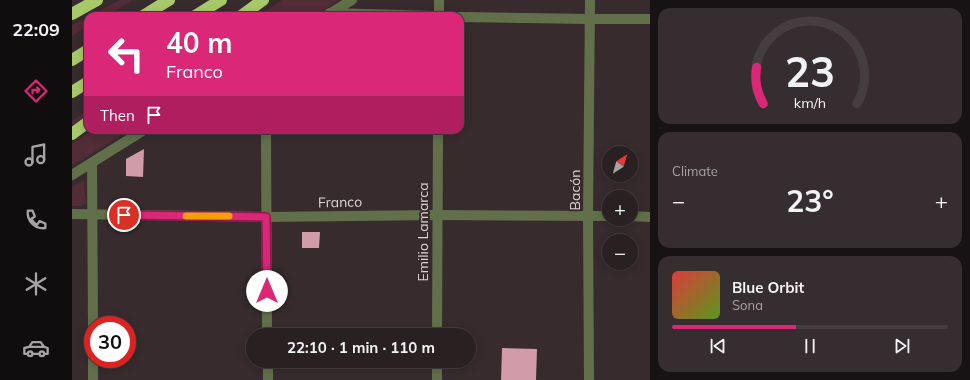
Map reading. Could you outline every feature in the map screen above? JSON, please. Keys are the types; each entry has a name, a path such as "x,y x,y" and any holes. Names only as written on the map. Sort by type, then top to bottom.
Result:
{"highway":[{"path":"72,14 97,0"},
{"path":"150,12 169,0"},
{"path":"202,12 221,0"},
{"path":"246,12 263,0"},
{"path":"72,60 84,52"},
{"path":"72,92 84,84"},
{"path":"72,134 84,125"}],"street":[{"path":"333,12 352,0"},
{"path":"439,0 439,12"},
{"name":"Bacón","path":"590,0 588,216 590,380"},
{"path":"464,16 589,19 650,18"},
{"path":"72,176 138,134"},
{"path":"266,134 267,328"},
{"name":"Emilio Lamarca","path":"437,328 436,215 438,134"},
{"path":"92,163 93,316"},
{"name":"Franco","path":"72,214 266,217 436,215 602,216"},
{"path":"638,216 650,217"},
{"path":"93,368 93,380"},
{"path":"268,368 268,380"},
{"path":"437,368 437,380"}],"shaded area":[{"path":"120,0 133,0 113,12 97,12"},
{"path":"282,0 340,0 320,12 265,12"},
{"path":"84,19 84,28 72,36 72,25"},
{"path":"84,113 84,118 72,125 72,121"},
{"path":"86,134 123,134 72,166 72,144"},
{"path":"84,180 86,203 82,206 72,206 72,187"}],"building":[{"path":"144,149 143,177 126,176 126,159"},
{"path":"302,232 320,232 319,248 302,248"},
{"path":"502,348 537,349 536,380 501,380"}],"slow traffic":[{"path":"186,216 229,216"}],"route":[{"path":"124,215 266,217 267,291"}]}
